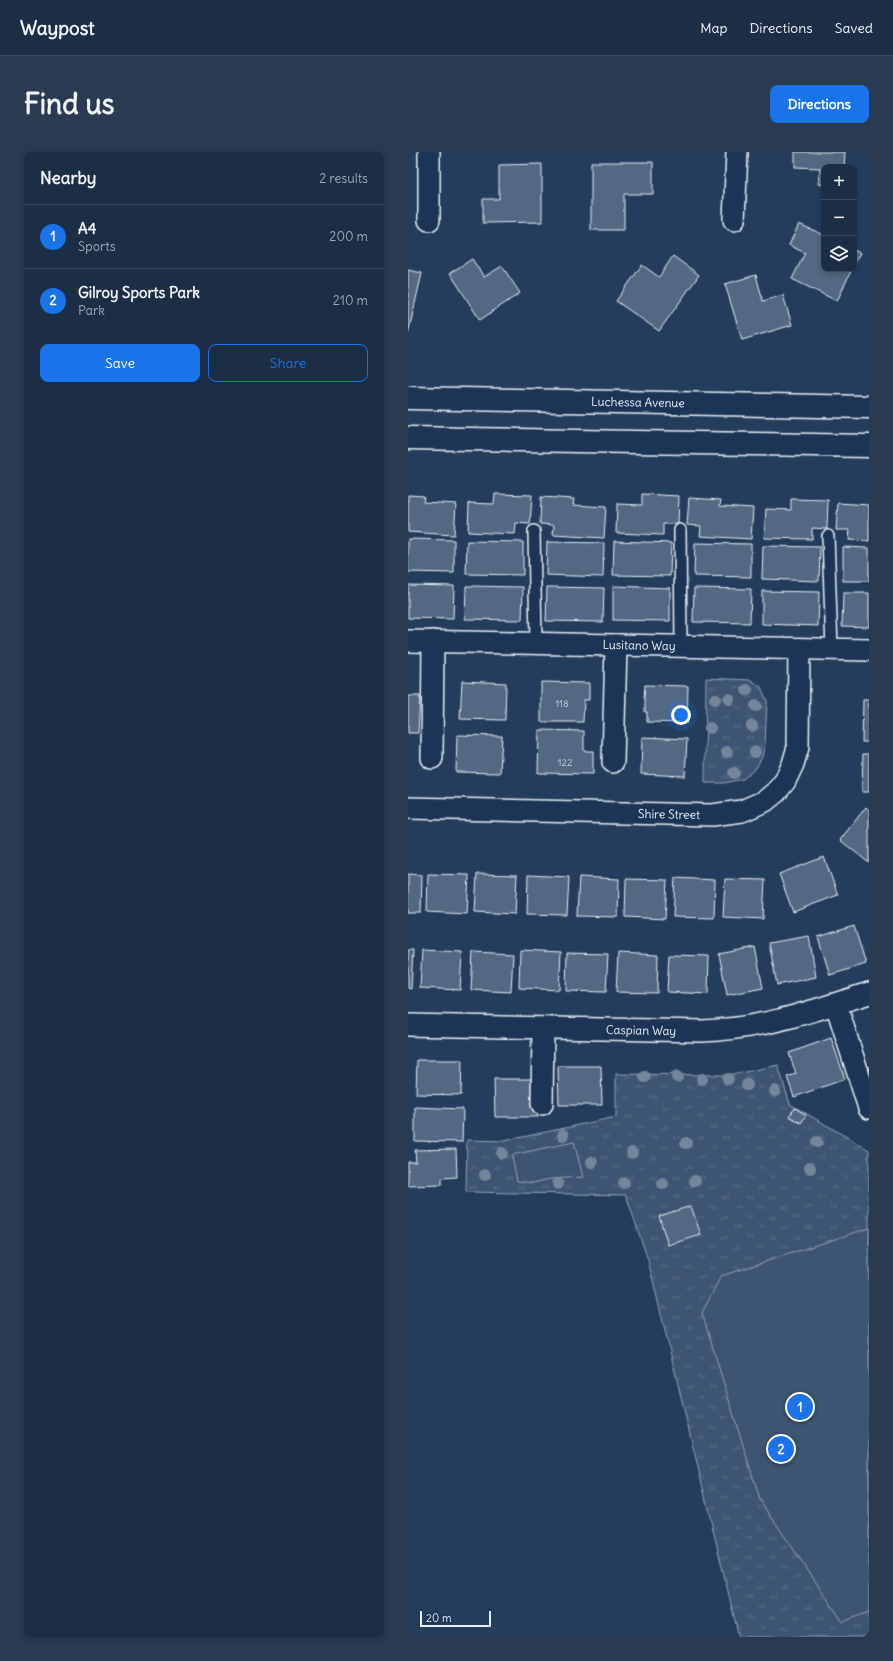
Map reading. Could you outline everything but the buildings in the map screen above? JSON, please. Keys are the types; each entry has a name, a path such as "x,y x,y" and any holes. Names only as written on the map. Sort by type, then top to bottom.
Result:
{"street":[{"path":"429,152 429,220"},
{"path":"734,220 737,152"},
{"name":"Luchessa Avenue","path":"408,398 869,407"},
{"path":"408,438 869,446"},
{"name":"Lusitano Way","path":"408,641 869,650"},
{"path":"432,758 433,641"},
{"path":"614,762 616,645"},
{"name":"Shire Street","path":"408,808 712,815 742,811 765,801 776,792 785,781 793,764 798,747 799,649"},
{"name":"Caspian Way","path":"408,1025 727,1030 773,1022 869,993"},
{"path":"836,1004 869,1108"},
{"path":"542,1104 543,1028"}],"lane":[{"path":"680,530 681,646"},
{"path":"534,531 536,643"},
{"path":"828,536 832,649"}],"green space":[{"path":"706,678 751,680 761,687 767,701 765,744 762,757 756,768 743,779 724,783 705,783"},
{"path":"778,1065 790,1104 869,1150 869,1637 739,1637 648,1260 626,1195 466,1192 467,1140 504,1141 616,1117 616,1074 723,1075 741,1073"},
{"path":"574,1142 583,1177 550,1179 533,1183 517,1181 512,1155"},
{"path":"869,1228 869,1612 843,1622 760,1500 702,1313 721,1276"}],"place":[{"name":"A4","path":"800,1407"},
{"name":"Gilroy Sports Park","path":"781,1449"}]}
